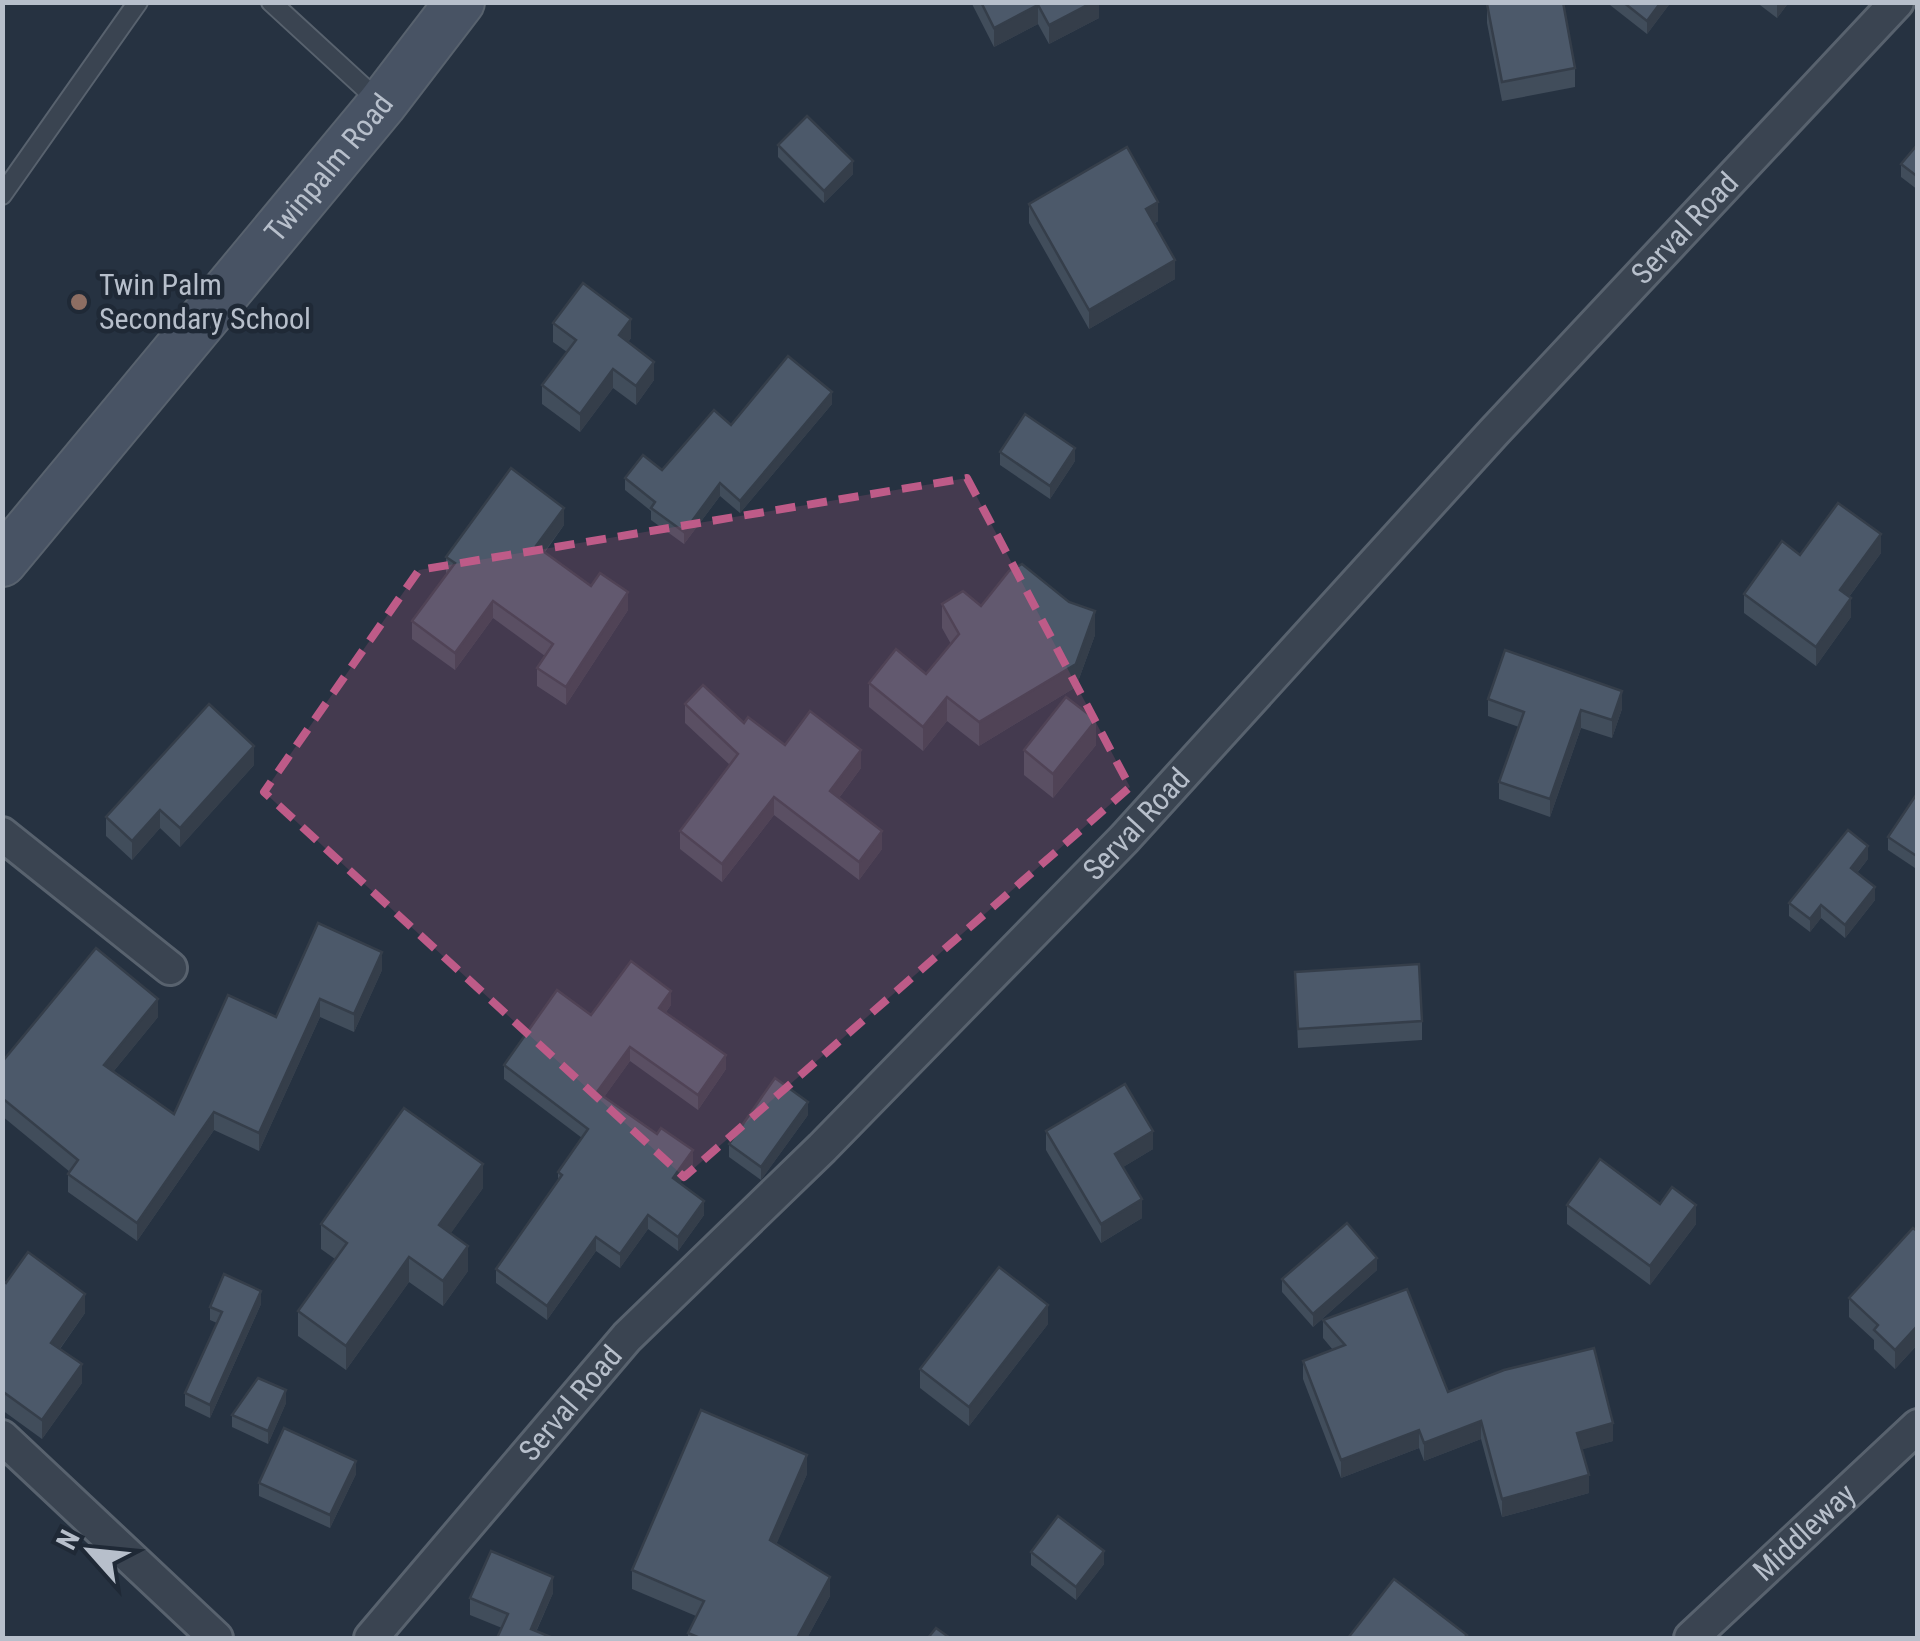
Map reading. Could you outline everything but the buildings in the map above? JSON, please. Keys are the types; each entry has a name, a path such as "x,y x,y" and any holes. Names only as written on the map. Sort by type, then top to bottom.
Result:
{"main road":[{"name":"Twinpalm Road","path":"2,562 382,104 460,2"}],"street":[{"name":"Serval Road","path":"371,1638 627,1337 822,1148 1124,839 1494,432 1896,2"},
{"path":"2,834 170,968"},
{"name":"Middleway","path":"1691,1638 1918,1426"},
{"path":"2,1437 216,1638"}],"lane":[{"path":"2,195 138,2"},
{"path":"270,2 382,104"}],"highlighted area":[{"path":"967,478 1130,787 684,1177 264,792 419,570"}],"place":[{"name":"Twin Palm Secondary School","path":"79,302"}]}
